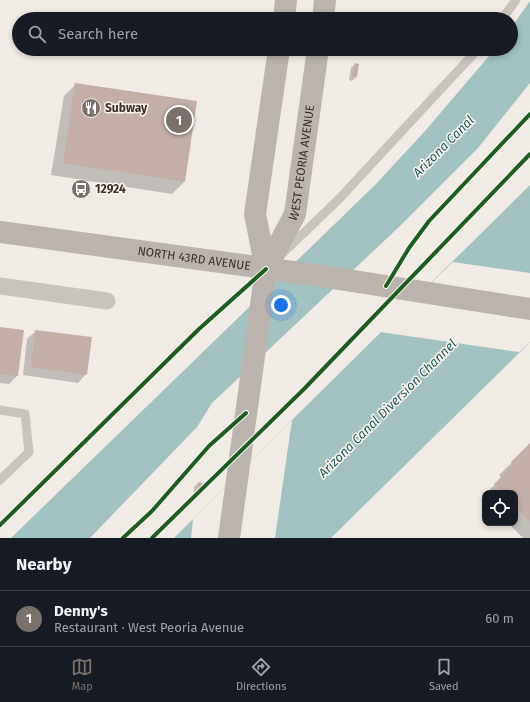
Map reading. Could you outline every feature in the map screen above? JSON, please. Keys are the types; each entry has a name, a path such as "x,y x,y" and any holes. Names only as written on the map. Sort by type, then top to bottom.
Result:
{"main road":[{"path":"285,12 286,0"},
{"path":"324,12 325,0"},
{"name":"WEST PEORIA AVENUE","path":"229,538 266,269 255,214 278,56"},
{"name":"WEST PEORIA AVENUE","path":"266,269 295,214 317,56"},
{"name":"NORTH 43RD AVENUE","path":"0,232 316,275 530,309"}],"street":[{"path":"0,286 106,301"}],"lane":[{"path":"507,12 516,0"},
{"path":"266,269 339,199 472,56"},
{"path":"0,410 25,414 29,452 0,480"}],"water":[{"name":"Arizona Canal","path":"530,1 530,83 478,148 401,225 212,403 197,427 90,538 11,538 376,184 425,131 489,56 518,56 518,18"},
{"name":"Arizona Canal Diversion Channel","path":"530,185 530,342 515,357 331,538 174,538 292,420"}],"pier":[{"path":"453,262 530,273 530,342 519,352 380,332"},
{"path":"292,420 275,538 191,538 193,519"}],"building":[{"path":"355,63 359,64 357,77 352,76"},
{"path":"75,83 197,101 185,182 63,163"},
{"path":"79,187 91,189 91,193 78,191"},
{"path":"0,327 24,330 18,376 0,374"},
{"path":"35,330 92,337 87,375 31,367"},
{"path":"530,443 530,521 518,509 518,490 499,490 494,484 513,465 511,462"},
{"path":"198,482 202,483 201,495 196,495"}],"cycle path":[{"path":"386,286 409,248 429,221 530,114"},
{"path":"152,538 305,388 530,154"},
{"path":"0,525 199,329 266,269"},
{"path":"123,538 152,511 209,446 246,413"}],"place":[{"name":"Subway","path":"91,108"},
{"name":"Denny's","path":"179,120"},
{"name":"12924","path":"81,189"}]}
